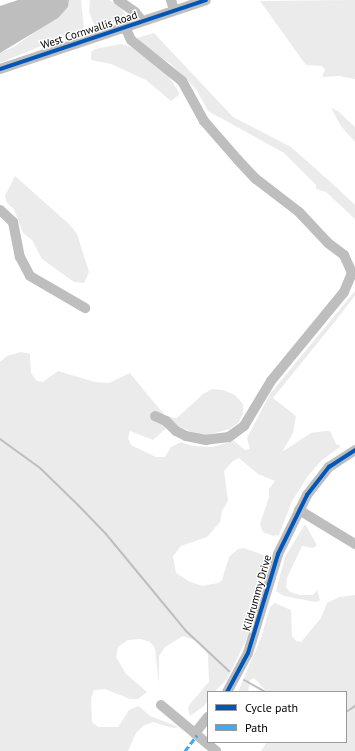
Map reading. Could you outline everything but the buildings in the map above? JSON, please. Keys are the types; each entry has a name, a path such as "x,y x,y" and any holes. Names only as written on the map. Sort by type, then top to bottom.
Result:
{"street":[{"path":"118,0 136,12 142,21"},
{"path":"171,0 174,10"},
{"name":"West Cornwallis Road","path":"0,69 206,0"},
{"path":"125,27 131,40 182,81 204,121 238,160 256,179 299,212 328,243 344,255 352,273 344,292 271,381 244,426 229,437 206,440 186,436 176,431 166,421 155,416"},
{"path":"0,210 13,222 20,257 30,276 85,308"},
{"name":"Kildrummy Drive","path":"228,691 248,652 278,554 299,510 321,476 355,450"},
{"path":"299,510 355,544"},
{"path":"161,705 216,751"},
{"path":"195,734 207,718"}],"shaded area":[{"path":"18,0 69,0 68,7 58,18 0,53 0,6"},
{"path":"69,0 81,0 84,29 74,38 65,36 0,63 0,53 14,47 68,8"},
{"path":"90,0 109,0 122,8 127,18 96,29 89,12"},
{"path":"355,0 355,79 339,76 322,77 325,70 322,66 306,65 260,1"},
{"path":"154,33 233,117 291,147 335,186 355,205 355,219 326,192 316,189 316,185 284,153 208,111 196,89 170,63 155,55 137,38"},
{"path":"121,44 131,47 153,63 169,77 180,94 171,101 146,80 111,64 91,60 91,52 95,49"},
{"path":"331,108 338,111 355,127 355,142 341,126"},
{"path":"15,176 70,225 77,234 89,272 84,283 74,282 42,259 32,240 23,233 14,209 7,203 5,196"},
{"path":"355,291 355,295 341,314 273,398 296,416 293,433 282,452 311,433 325,431 330,431 336,444 341,446 321,461 308,476 292,501 279,535 273,536 263,532 260,524 269,497 269,489 275,481 258,474 239,458 233,461 224,471 228,501 222,511 220,522 207,537 181,546 173,556 176,573 190,582 203,586 218,583 222,580 229,557 238,549 244,548 268,557 247,638 227,679 215,691 207,691 207,702 190,716 188,709 189,705 209,682 208,655 204,648 197,641 183,636 165,647 159,656 159,684 155,648 150,642 141,639 128,640 118,647 116,657 126,674 147,692 138,699 130,699 105,689 94,690 91,699 92,722 98,727 118,727 129,710 139,706 150,716 179,727 173,728 153,722 143,726 136,733 128,751 0,751 0,362 7,356 21,352 30,354 31,373 37,381 43,382 58,371 95,382 109,383 130,373 165,415 173,418 177,418 203,394 212,389 223,390 235,395 243,404 243,414 238,423 230,429 207,435 196,434 172,423 153,440 130,431 128,438 131,445 156,457 165,457 171,447 181,442 192,446 212,447 234,441 245,450 250,449 247,438 270,394"},
{"path":"305,524 317,545 313,548 302,546 287,578 286,587 290,592 300,595 313,595 317,590 320,600 316,602 284,596 276,591 285,557"},
{"path":"355,595 355,751 261,751 266,743 347,743 347,691 266,691 254,678 250,680 248,691 238,691 261,638 270,607 275,603 291,610 292,636 296,641 301,642 321,618 327,603 339,597"}],"waterway":[{"path":"0,439 40,468 78,505 106,534 186,631 229,671"},
{"path":"244,680 264,691"},
{"path":"347,711 355,706"}],"marked path":[{"path":"185,751 197,735"}],"cycle path":[{"path":"0,69 206,0"},
{"path":"228,691 248,653 278,554 307,495 329,467 355,450"}]}
